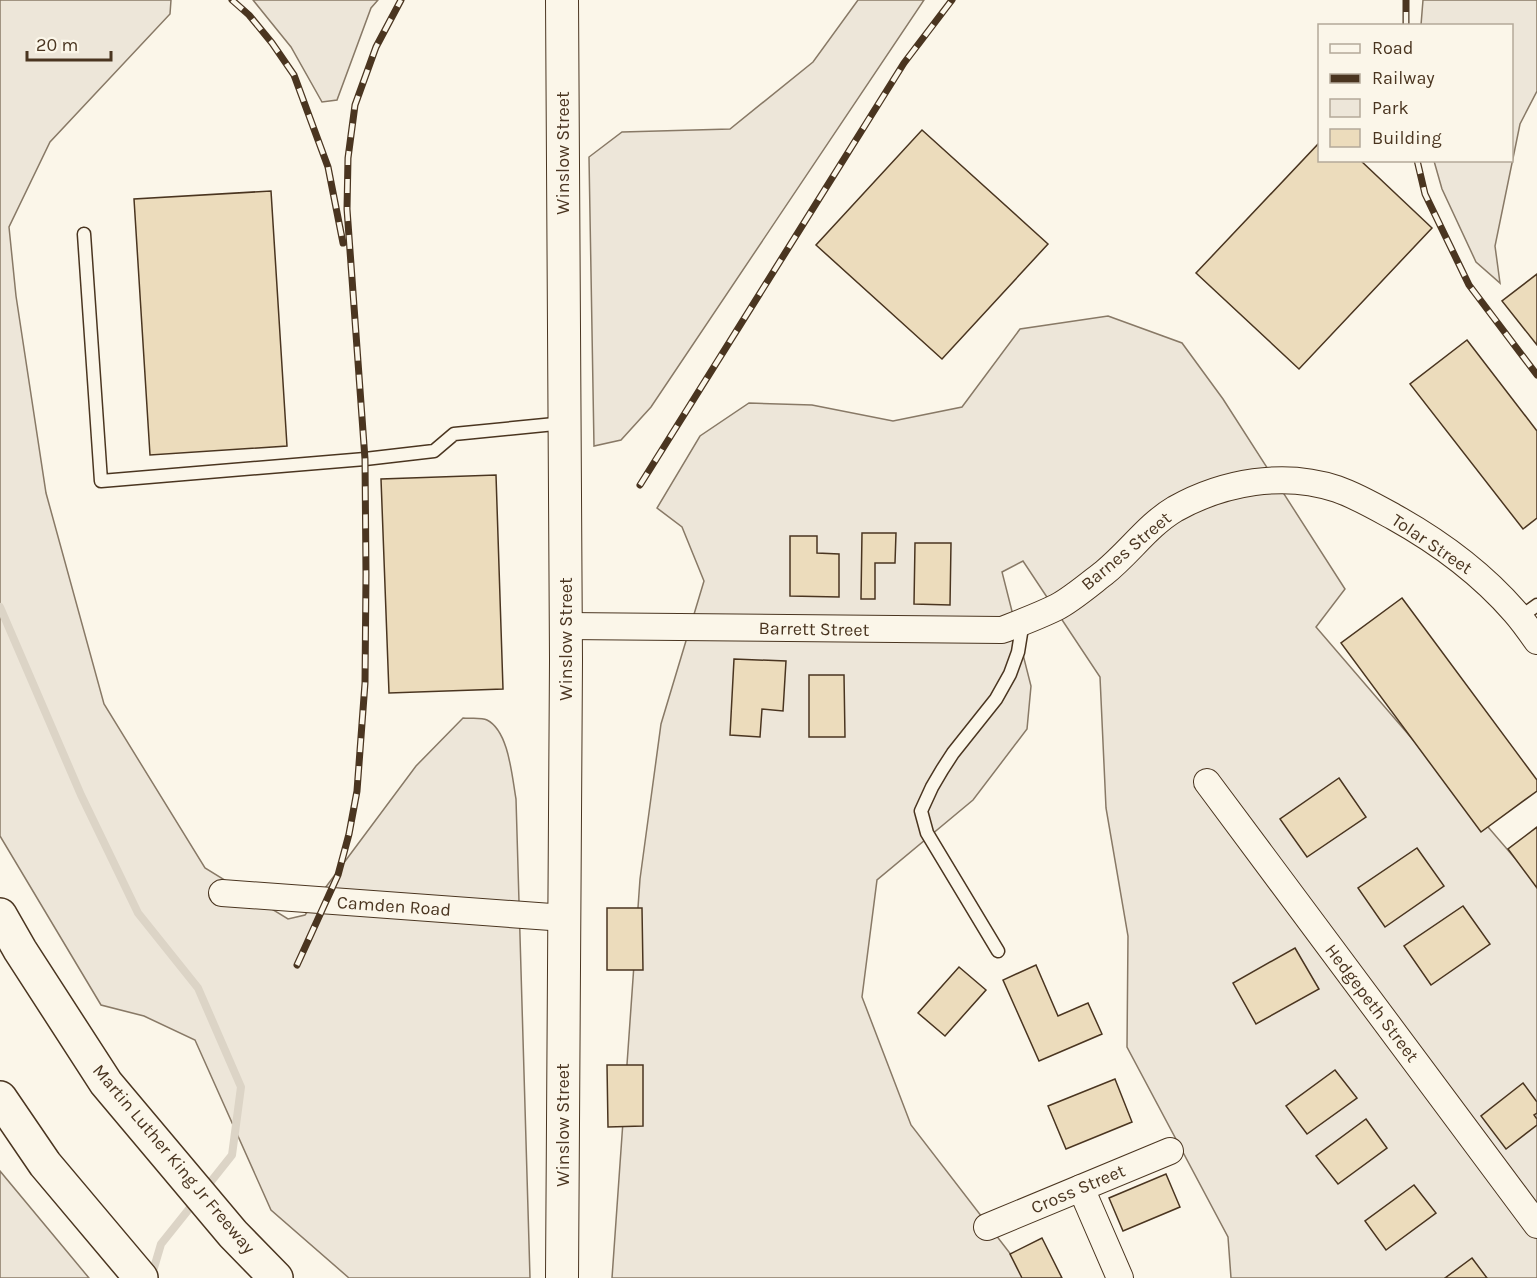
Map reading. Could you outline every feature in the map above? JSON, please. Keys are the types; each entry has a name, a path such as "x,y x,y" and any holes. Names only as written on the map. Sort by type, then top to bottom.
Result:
{"highway":[{"name":"Martin Luther King Jr Freeway","path":"0,915 105,1083 233,1234 276,1278"},
{"path":"0,1098 45,1164 141,1278"}],"street":[{"name":"Winslow Street","path":"562,0 566,423 562,1278"},
{"name":"Barnes Street","path":"1058,607 1106,572 1173,510 1198,498 1230,487 1260,481 1288,480 1338,489"},
{"name":"Tolar Street","path":"1338,489 1416,529 1528,612 1537,641"},
{"name":"Barrett Street","path":"566,626 1002,630 1058,607"},
{"name":"Hedgepeth Street","path":"1207,782 1537,1225"},
{"name":"Camden Road","path":"222,894 565,918"},
{"name":"Cross Street","path":"987,1227 1170,1151"},
{"path":"1081,1188 1120,1278"}],"lane":[{"path":"84,234 101,481 423,453 434,451 454,434 566,423"},
{"path":"998,951 927,833 921,811 942,770 996,699 1010,674 1018,652 1023,621"}],"green space":[{"path":"0,0 171,0 170,14 50,142 9,227 16,296 46,493 104,704 205,868 288,919 305,915 416,766 463,718 487,720 500,734 505,744 516,799 530,1278 349,1278 271,1210 195,1040 144,1016 101,1005 0,836"},
{"path":"253,0 378,0 371,8 337,100 322,102 291,47"},
{"path":"858,0 924,0 651,407 621,440 594,446 589,157 622,132 730,129 813,62"},
{"path":"1423,0 1537,0 1537,91 1520,124 1513,158 1513,24 1421,24"},
{"path":"1434,162 1512,162 1495,246 1500,283 1476,262 1442,189"},
{"path":"1108,316 1182,343 1223,399 1345,589 1316,627 1537,884 1537,1278 1231,1278 1228,1237 1127,1047 1128,936 1106,808 1100,677 1023,561 1002,572 1031,686 1027,729 973,800 877,880 862,997 911,1125 1029,1278 612,1278 640,879 661,724 704,581 682,527 657,508 700,436 749,403 812,405 893,421 962,407 1020,329"},
{"path":"0,1171 89,1278 0,1278"}],"building":[{"path":"922,130 1048,244 942,359 816,245"},
{"path":"1318,144 1318,162 1362,162 1432,228 1299,369 1196,273"},
{"path":"271,191 287,446 150,455 134,199"},
{"path":"1537,274 1537,345 1502,301"},
{"path":"1467,340 1537,431 1537,518 1523,529 1410,384"},
{"path":"496,475 503,689 389,693 381,479"},
{"path":"862,533 896,533 895,563 875,563 875,599 861,599"},
{"path":"790,536 817,536 817,553 839,554 839,597 790,596"},
{"path":"915,543 951,543 950,605 914,604"},
{"path":"1402,598 1537,780 1537,791 1481,832 1341,643"},
{"path":"734,659 786,661 783,711 762,709 760,737 730,735"},
{"path":"809,675 844,675 845,737 809,737"},
{"path":"1339,778 1366,817 1307,857 1280,819"},
{"path":"1537,827 1537,888 1508,849"},
{"path":"1417,848 1444,886 1385,927 1358,888"},
{"path":"1463,906 1490,944 1431,985 1404,946"},
{"path":"607,908 642,908 643,970 607,970"},
{"path":"1295,948 1319,989 1256,1024 1233,983"},
{"path":"1036,965 1058,1016 1088,1003 1102,1034 1039,1061 1003,980"},
{"path":"959,967 986,990 945,1036 918,1013"},
{"path":"607,1065 643,1065 643,1126 608,1127"},
{"path":"1335,1070 1357,1098 1307,1134 1286,1106"},
{"path":"1115,1079 1132,1122 1066,1149 1048,1106"},
{"path":"1523,1083 1537,1102 1537,1113 1534,1115 1537,1125 1506,1149 1481,1116"},
{"path":"1366,1119 1387,1148 1338,1184 1316,1156"},
{"path":"1166,1174 1180,1207 1123,1231 1109,1198"},
{"path":"1414,1185 1436,1213 1386,1250 1365,1221"},
{"path":"1042,1238 1062,1278 1022,1278 1010,1254"},
{"path":"1472,1258 1487,1278 1445,1278"}],"waterway":[{"path":"0,607 81,795 138,913 198,988 241,1087 232,1155 205,1189"},
{"path":"151,1278 161,1244 197,1199"}],"railway":[{"path":"232,0 249,15 294,75 328,167 343,243"},
{"path":"297,965 338,875 357,791 365,683 365,459 347,209 348,158 355,105 376,47 401,0"},
{"path":"640,485 904,63 952,0"},
{"path":"1406,0 1406,24"},
{"path":"1417,162 1425,194 1469,285 1537,375"}]}
